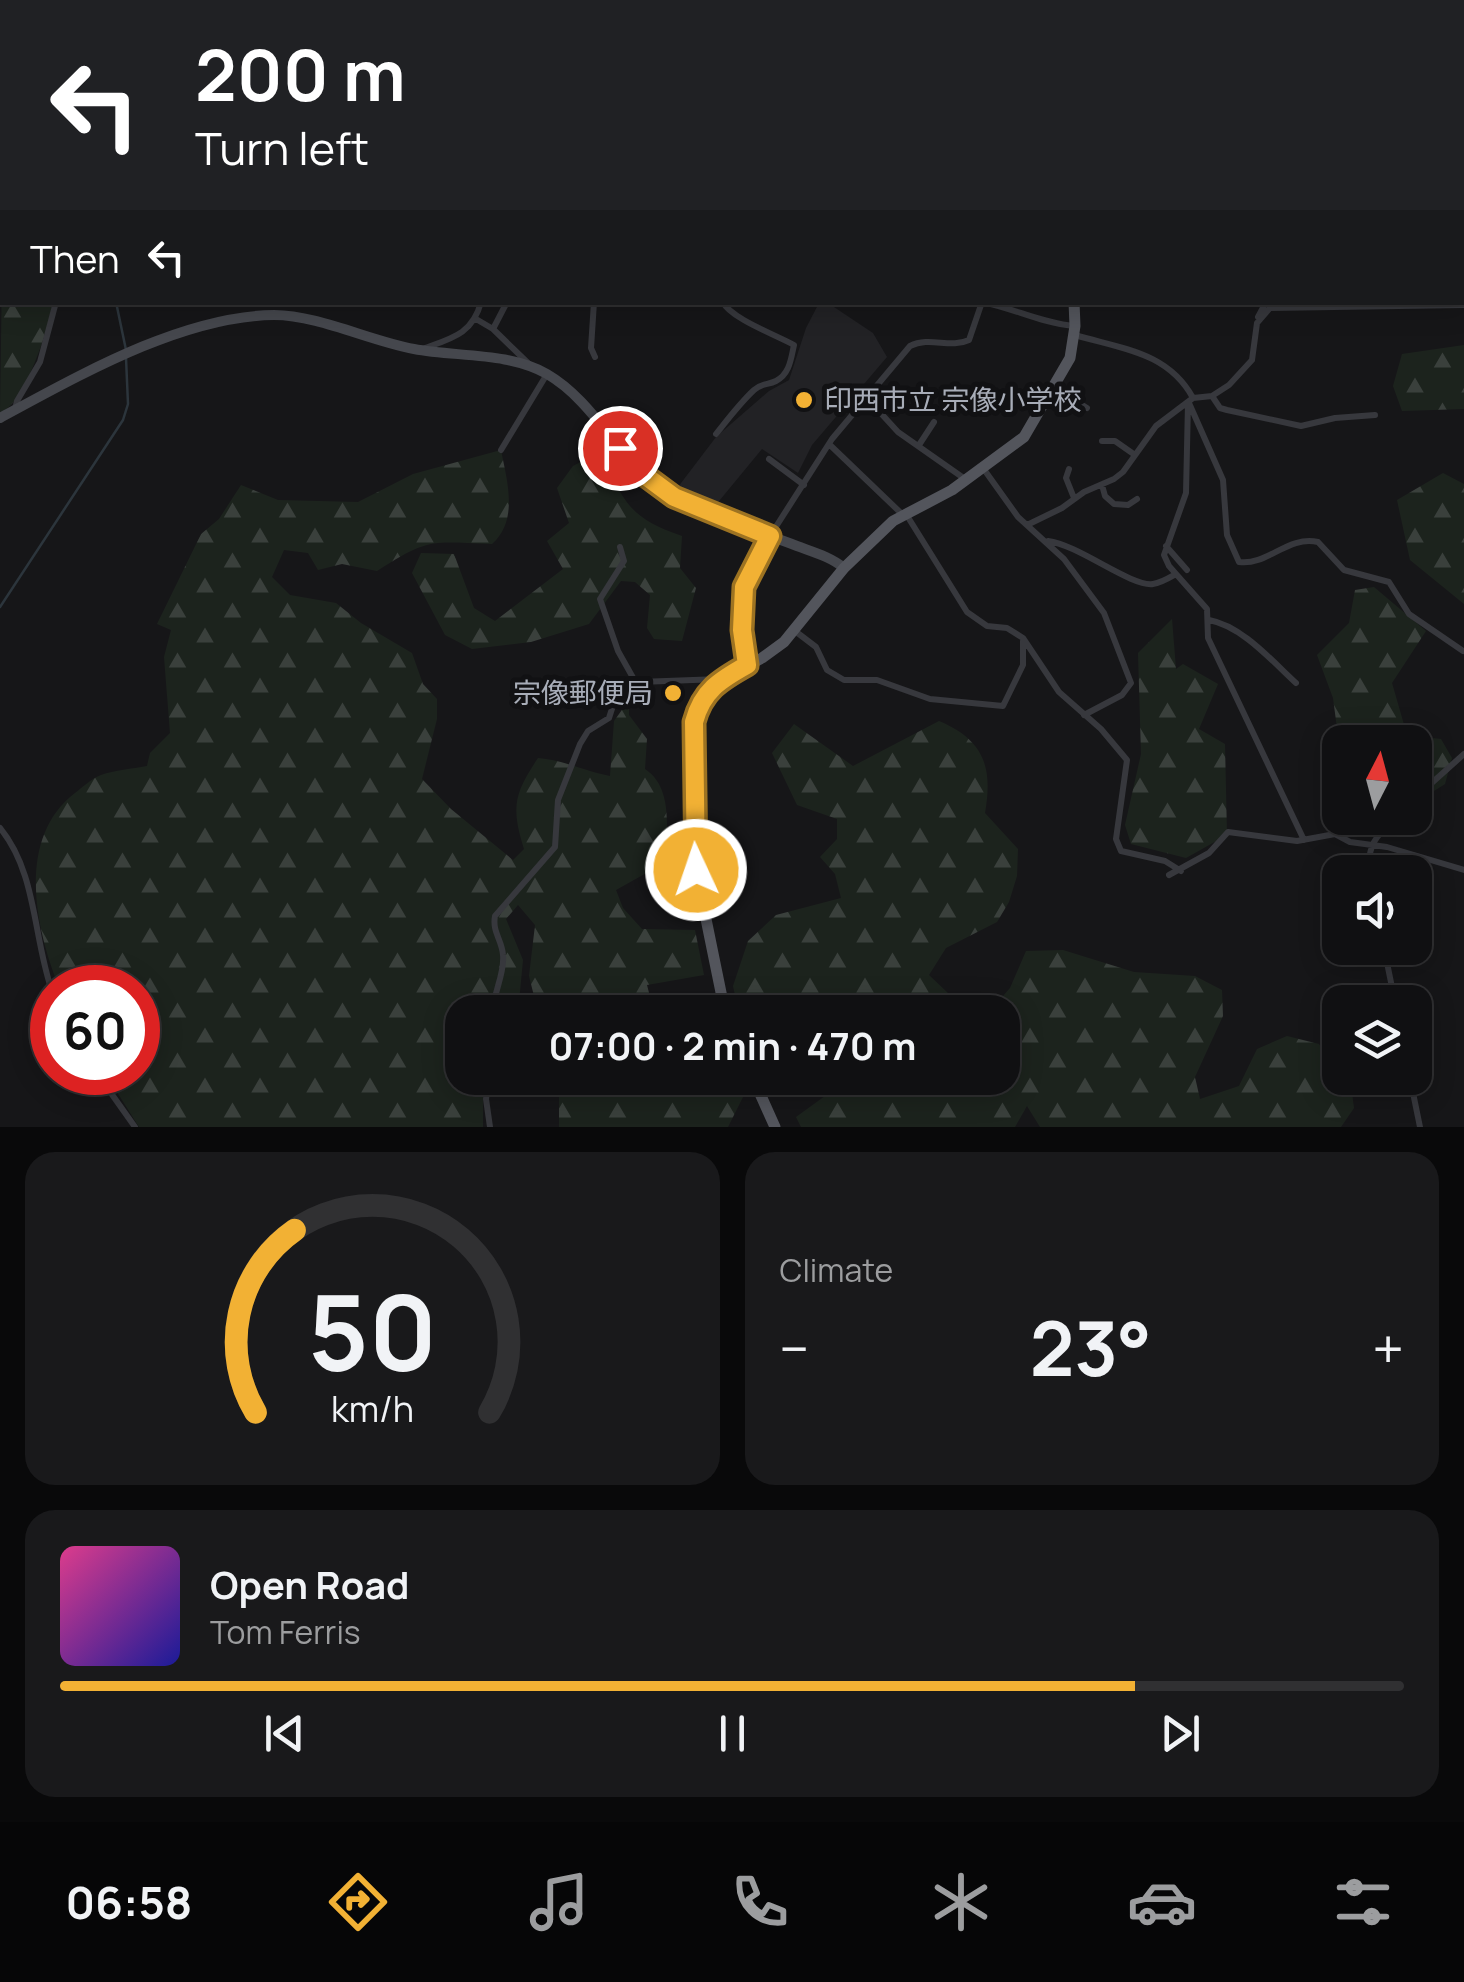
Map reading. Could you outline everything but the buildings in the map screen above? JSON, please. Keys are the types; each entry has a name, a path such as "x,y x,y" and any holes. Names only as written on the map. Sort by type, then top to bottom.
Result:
{"main road":[{"path":"722,995 696,870 692,740 696,712 703,697 722,679 775,649 795,631 844,568 904,514 966,480 1024,436 1070,358 1074,305"},
{"path":"0,418 162,340 242,319 276,315 419,350 532,367 567,389 661,488 691,506 844,568"},
{"path":"761,1095 775,1127"}],"street":[{"path":"16,409 16,401 40,362 55,305"},
{"path":"276,305 276,315"},
{"path":"419,350 458,336 476,319 480,305"},
{"path":"493,329 505,305"},
{"path":"594,305 591,348 595,357"},
{"path":"716,434 750,393 782,377 790,366 794,345 734,316 725,305"},
{"path":"747,665 742,630 744,587 770,536 830,445 910,346 927,340 956,344 969,340 982,305"},
{"path":"997,305 1170,367 1191,400 1223,480 1227,535 1239,562 1250,563 1302,540 1318,542 1344,570 1389,582 1409,614 1463,651"},
{"path":"1027,525 1124,472 1156,426 1191,400 1212,396 1229,385 1252,360 1257,323 1265,305"},
{"path":"1257,323 1270,308 1402,305"},
{"path":"476,319 493,329 532,367"},
{"path":"501,450 547,374"},
{"path":"1055,388 1087,408"},
{"path":"1212,396 1220,408 1301,426 1375,415"},
{"path":"866,397 898,432 966,480"},
{"path":"1191,400 1186,493 1165,546 1166,561 1206,610 1208,638 1304,840"},
{"path":"920,445 934,422"},
{"path":"1102,441 1116,441 1135,456"},
{"path":"830,445 904,514 967,612 987,626 1007,628 1023,638 1059,692 1128,760 1118,816 1118,846 1127,854 1165,862 1181,871"},
{"path":"769,460 804,485"},
{"path":"982,468 1018,517 1073,570 1104,614 1130,675 1128,690 1083,715"},
{"path":"1069,470 1066,478 1074,498"},
{"path":"1102,485 1105,496 1114,504 1128,505 1138,499"},
{"path":"1046,541 1074,547 1144,584 1158,584 1176,574"},
{"path":"1165,546 1186,570"},
{"path":"620,547 624,560 600,599 601,608 608,615 618,651 636,684"},
{"path":"1209,620 1251,642 1296,683"},
{"path":"795,631 816,647 827,670 844,680 877,680 930,699 1003,706 1023,666 1023,638"},
{"path":"494,995 503,955 493,926 495,916 554,846 558,800 584,736 609,718 617,693 636,684 722,679"},
{"path":"1432,783 1464,754"},
{"path":"0,828 24,867 44,965"},
{"path":"1170,875 1208,853 1228,832 1304,840 1336,834 1350,842 1372,844 1464,870"},
{"path":"1368,855 1380,835"},
{"path":"112,1095 135,1127"},
{"path":"487,1095 490,1127"},
{"path":"1413,1095 1420,1127"}],"shaded area":[{"name":"印西市立 宗像小学校","path":"818,305 831,305 873,333 887,357 812,445 798,473 762,449 715,506 678,487 716,437 769,391 789,380"}],"green space":[{"path":"2,305 55,305 27,381 10,406 0,413"},
{"path":"1464,345 1464,409 1402,411 1393,386 1402,354"},
{"path":"501,450 509,500 506,524 500,534 492,544 421,547 377,571 342,564 318,570 308,553 284,550 272,577 290,595 336,603 412,653 423,684 437,699 437,719 422,779 451,809 513,860 524,849 517,822 517,801 538,758 610,776 614,721 629,700 629,715 647,739 645,769 661,787 664,799 666,862 616,890 623,908 642,929 695,930 704,975 647,985 650,995 534,995 529,976 535,925 518,905 506,919 523,960 520,995 445,995 445,1095 483,1095 483,1127 139,1127 119,1095 160,1095 160,965 50,965 36,885 44,834 56,812 91,780 147,766 150,753 170,733 164,657 171,630 157,624 201,534 219,519 241,485 278,500 358,502 413,474"},
{"path":"602,451 630,506 650,522 682,536 680,568 696,588 682,641 654,639 647,628 650,595 635,582 621,581 589,624 531,642 472,649 445,635 412,573 421,553 454,554 474,608 495,621 563,569 547,541 569,523 557,488 573,466"},
{"path":"1443,473 1464,484 1464,604 1410,560 1397,500"},
{"path":"1374,587 1426,631 1392,683 1404,725 1337,725 1333,698 1317,655 1349,623 1355,590"},
{"path":"1172,619 1176,669 1183,664 1218,684 1199,729 1225,744 1227,835 1186,858 1131,844 1125,825 1141,754 1138,653"},
{"path":"939,721 966,737 986,769 985,813 1018,849 1017,876 1009,902 997,922 946,948 929,975 949,995 735,995 733,986 748,941 776,915 841,898 835,874 820,857 837,839 837,819 797,805 772,753 794,724 853,766"},
{"path":"1432,738 1441,739 1452,758 1445,784 1432,792"},
{"path":"1063,950 1134,972 1195,976 1222,990 1223,1016 1195,1077 1200,1099 1239,1086 1257,1049 1287,1036 1319,1044 1322,1095 1352,1095 1354,1108 1341,1127 1040,1127 1027,1106 1015,1127 801,1127 796,1117 824,1095 1020,1095 1020,995 1004,995 1026,951"},
{"path":"559,1095 744,1095 728,1127 559,1127"}],"waterway":[{"path":"117,305 126,350"},
{"path":"0,607 123,420 128,404 126,358"}],"place":[{"name":"印西市立 宗像小学校","path":"804,400"},
{"name":"宗像郵便局","path":"673,693"}],"route":[{"path":"620,448 647,477 674,497 770,536 744,587 742,630 747,665 708,692 699,704 694,722 696,870"}]}
